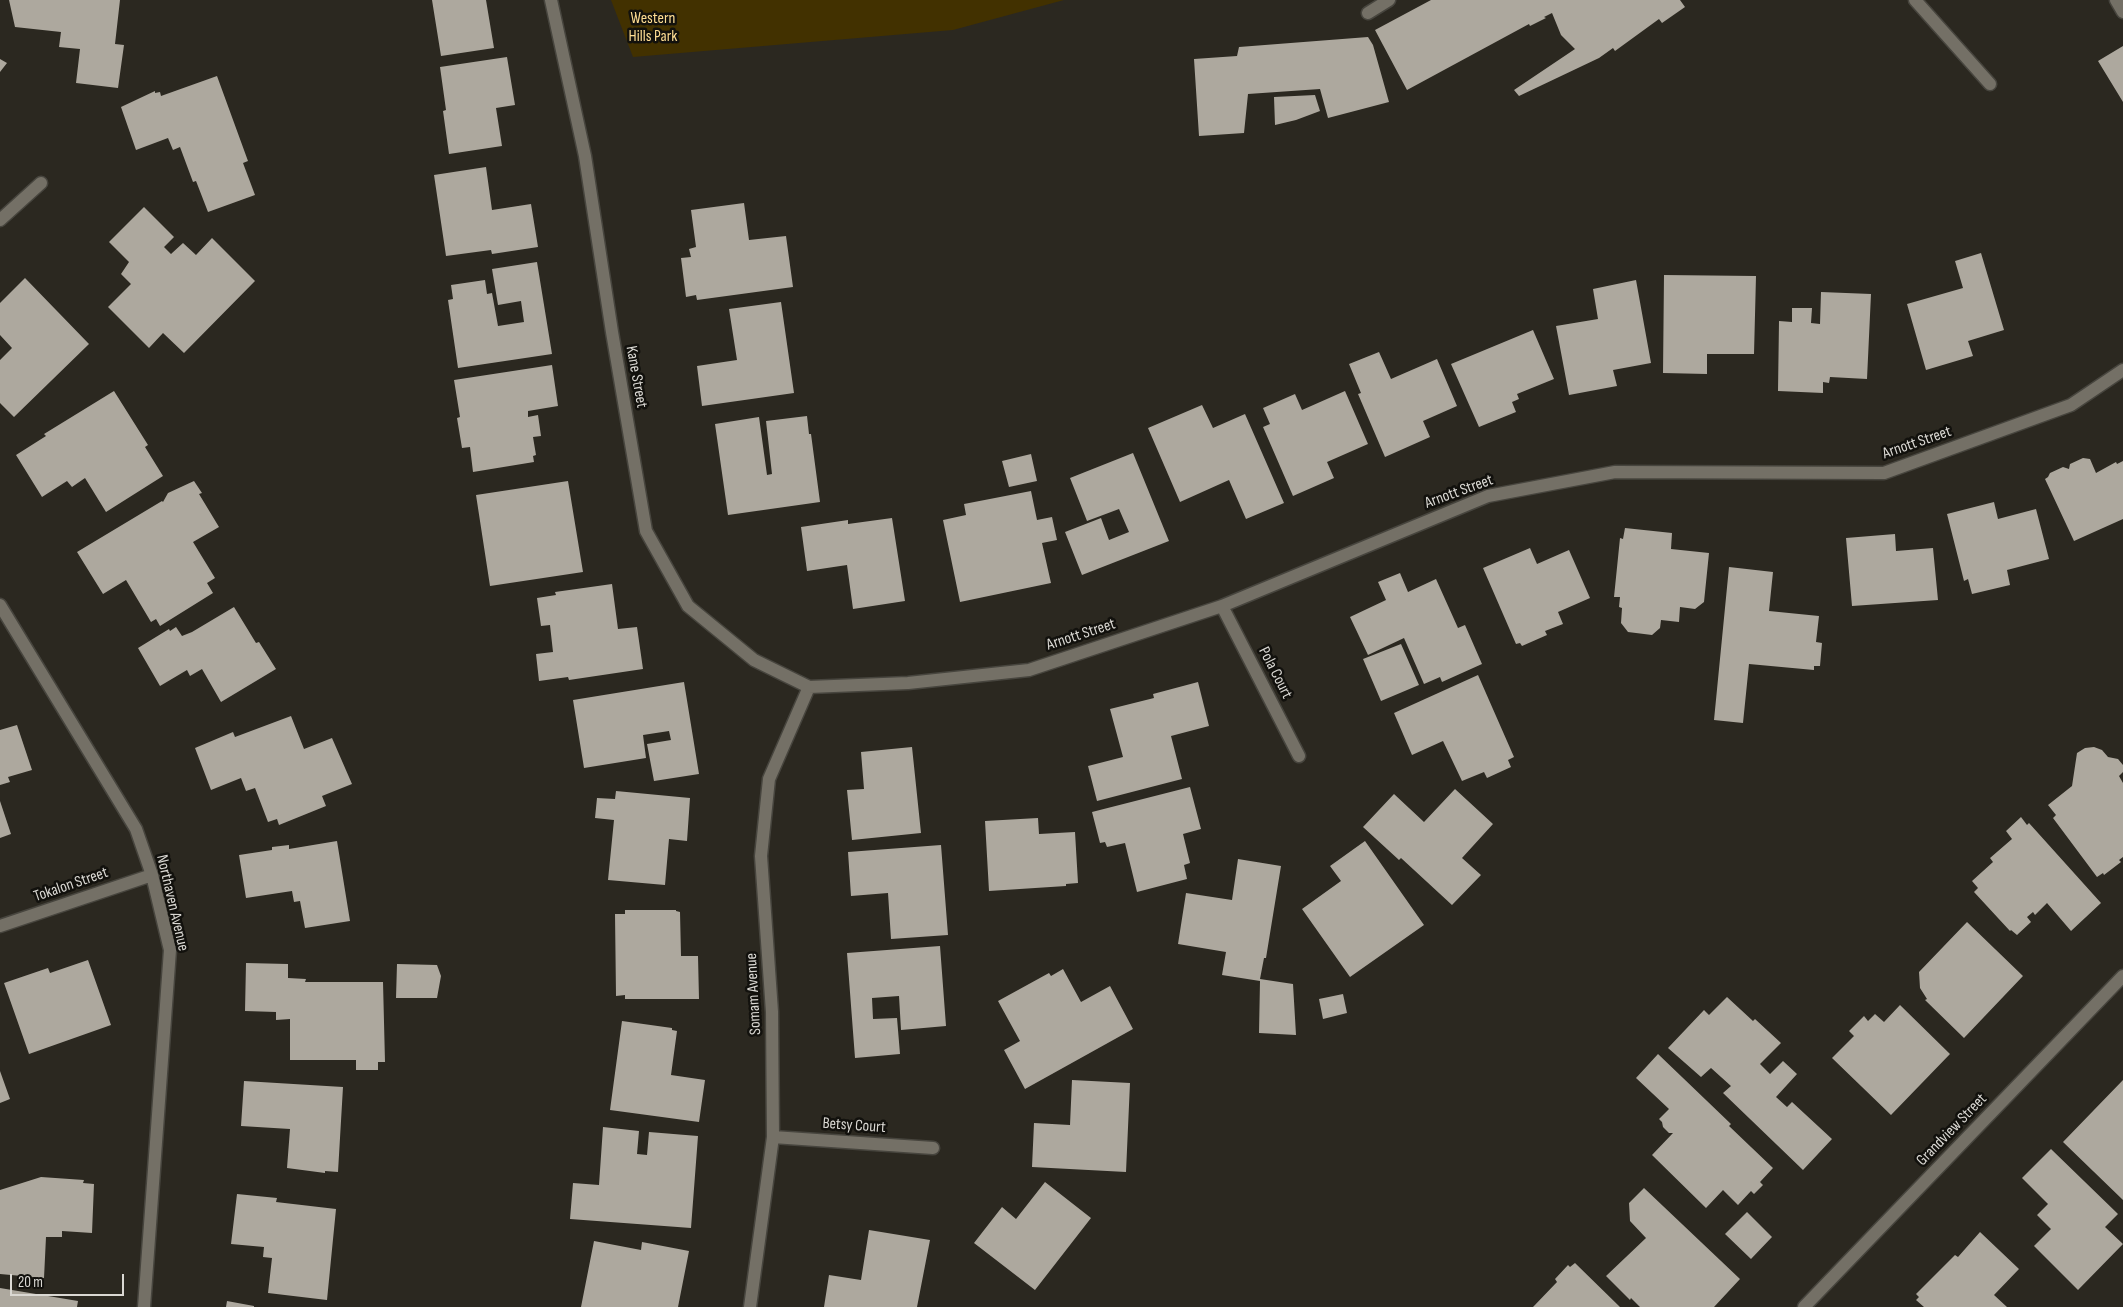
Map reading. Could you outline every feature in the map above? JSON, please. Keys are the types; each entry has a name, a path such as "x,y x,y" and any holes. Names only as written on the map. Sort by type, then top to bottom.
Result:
{"street":[{"name":"Kane Street","path":"551,0 585,156 613,341 646,531 688,606 754,660 809,687"},
{"path":"1368,13 1389,0"},
{"path":"1915,0 1990,84"},
{"path":"2116,0 2123,12"},
{"path":"0,220 41,183"},
{"name":"Arnott Street","path":"809,687 908,683 1029,670 1222,606 1488,496 1615,472 1884,473 2071,405 2123,370"},
{"name":"Northaven Avenue","path":"0,605 136,828 152,874 170,950 144,1307"},
{"name":"Pola Court","path":"1222,606 1299,756"},
{"name":"Somam Avenue","path":"750,1307 773,1137 772,1012 761,856 769,780 809,687"},
{"name":"Tokalon Street","path":"0,926 152,874"},
{"name":"Grandview Street","path":"1804,1307 2123,976"},
{"name":"Betsy Court","path":"773,1137 933,1148"}],"green space":[{"name":"Western Hills Park","path":"611,0 1064,0 953,30 633,57"}],"building":[{"path":"9,0 120,0 115,44 124,45 118,88 76,83 80,49 59,47 61,32 15,27"},
{"path":"432,0 486,0 494,48 441,56"},
{"path":"1431,0 1680,0 1685,7 1662,23 1659,19 1615,51 1613,48 1599,58 1519,96 1514,90 1575,49 1561,35 1552,13 1544,17 1546,18 1530,26 1529,24 1407,90 1375,30"},
{"path":"1368,37 1373,45 1389,102 1328,118 1320,89 1248,94 1244,133 1199,136 1194,59 1237,56 1239,47"},
{"path":"2123,46 2123,102 2098,61"},
{"path":"507,57 515,105 496,108 502,146 449,154 443,111 446,110 440,67"},
{"path":"0,59 7,63 0,72"},
{"path":"217,76 248,161 243,163 255,195 208,212 196,181 193,182 180,147 173,150 168,138 136,150 121,107 155,91 155,93 160,92 161,96"},
{"path":"1315,95 1320,111 1275,125 1274,97"},
{"path":"486,167 492,210 531,204 538,247 492,254 491,250 446,256 434,175"},
{"path":"744,203 749,240 786,236 793,287 697,300 696,295 686,297 681,258 691,257 689,249 696,247 691,210"},
{"path":"144,207 174,237 164,247 171,254 183,243 196,255 212,238 255,281 184,353 163,333 149,348 108,307 131,284 121,274 129,262 109,242"},
{"path":"1981,253 2004,330 1968,341 1973,356 1926,370 1907,304 1963,288 1955,261"},
{"path":"537,262 552,354 458,368 448,300 453,299 451,285 485,280 487,294 492,293 498,326 524,322 521,301 498,305 492,269"},
{"path":"1664,275 1756,276 1754,354 1707,354 1707,374 1663,373"},
{"path":"25,278 89,344 14,417 0,403 0,360 12,348 0,335 0,303"},
{"path":"1636,280 1651,363 1613,370 1617,386 1569,395 1556,326 1598,319 1593,289"},
{"path":"1821,292 1871,294 1867,379 1830,377 1829,383 1823,382 1823,393 1778,391 1779,321 1792,322 1792,308 1812,308 1811,323 1820,324"},
{"path":"781,302 794,393 702,406 697,366 737,360 729,309"},
{"path":"1533,330 1554,379 1517,394 1519,399 1512,402 1516,412 1479,427 1451,364"},
{"path":"1379,352 1391,379 1437,359 1457,406 1423,421 1430,437 1385,457 1358,394 1361,393 1349,364"},
{"path":"552,365 558,406 528,411 528,417 538,415 541,436 533,437 536,455 533,456 534,462 473,472 470,447 462,448 457,418 460,417 454,380"},
{"path":"114,391 148,445 145,447 163,476 106,512 85,478 72,487 67,481 42,497 16,455 46,436 44,434"},
{"path":"1345,391 1368,444 1327,462 1334,478 1293,496 1263,427 1270,424 1263,408 1295,394 1302,410"},
{"path":"1202,405 1213,428 1245,414 1284,503 1246,519 1229,480 1180,502 1148,428"},
{"path":"807,416 820,502 728,515 715,424 759,417 767,475 772,474 766,421"},
{"path":"1133,453 1169,541 1082,575 1065,532 1101,518 1109,540 1129,532 1119,509 1087,521 1070,478"},
{"path":"1031,454 1037,481 1009,487 1002,461"},
{"path":"2083,458 2090,459 2096,473 2116,462 2117,464 2123,461 2123,519 2074,541 2045,479 2050,473 2063,467 2069,469 2070,464"},
{"path":"194,481 202,493 199,494 219,527 193,542 215,578 207,583 213,593 160,626 156,619 151,622 126,580 103,594 77,552 163,502 168,493"},
{"path":"568,481 583,572 490,586 476,495"},
{"path":"1031,491 1037,520 1052,517 1057,540 1042,543 1051,583 960,602 943,520 966,515 964,504"},
{"path":"1994,502 1998,519 2036,509 2049,559 2007,570 2010,585 1972,594 1968,579 1964,581 1947,514"},
{"path":"892,518 905,601 853,609 847,565 807,571 801,527 848,520 848,524"},
{"path":"1625,528 1672,533 1671,549 1709,553 1704,602 1695,609 1680,607 1679,622 1661,620 1660,628 1652,635 1628,632 1621,623 1622,608 1619,607 1620,597 1614,597 1620,538 1623,539"},
{"path":"1895,534 1896,551 1933,548 1938,600 1852,606 1846,538"},
{"path":"1530,548 1537,564 1569,550 1590,598 1558,612 1563,624 1545,631 1547,635 1522,646 1520,643 1516,644 1483,568"},
{"path":"1729,567 1773,572 1769,611 1819,616 1816,642 1822,643 1820,666 1814,666 1814,670 1749,664 1743,723 1714,720"},
{"path":"1400,573 1408,592 1436,579 1458,628 1465,625 1482,664 1442,682 1440,677 1424,684 1404,638 1368,655 1350,617 1386,600 1378,582"},
{"path":"612,584 618,629 637,627 643,669 569,680 568,677 539,681 536,654 553,652 550,625 541,626 537,598 556,595 555,592"},
{"path":"234,607 256,643 259,642 276,669 221,702 202,669 190,676 187,670 160,686 138,648 169,629 170,631 176,627 182,636 192,632"},
{"path":"1401,644 1419,685 1381,701 1363,659"},
{"path":"1478,675 1514,757 1508,760 1511,767 1487,778 1484,772 1462,781 1443,741 1412,755 1394,713"},
{"path":"684,682 699,774 654,781 647,744 671,740 669,731 643,735 646,758 584,768 573,700"},
{"path":"1198,682 1209,726 1171,736 1182,779 1097,801 1088,766 1123,757 1110,709 1154,698 1153,694"},
{"path":"291,716 304,749 332,738 352,784 322,796 326,806 279,825 277,819 268,822 255,788 246,791 241,778 211,790 195,748 233,732 235,737"},
{"path":"17,725 32,770 8,777 10,782 0,785 0,730"},
{"path":"912,747 921,833 852,840 847,790 864,789 861,752"},
{"path":"2094,747 2102,750 2108,757 2118,759 2123,765 2123,772 2119,776 2123,783 2123,857 2119,860 2121,862 2104,875 2103,873 2097,877 2053,818 2056,815 2048,805 2072,786 2077,753 2085,748"},
{"path":"1190,787 1201,829 1183,834 1190,863 1184,865 1187,879 1137,892 1125,843 1107,847 1105,842 1100,843 1092,812"},
{"path":"1455,789 1493,824 1462,858 1481,875 1452,905 1401,858 1399,860 1363,827 1394,794 1424,822"},
{"path":"616,791 690,798 687,841 669,839 665,885 608,880 614,820 595,818 597,798 615,799"},
{"path":"0,801 11,834 0,838"},
{"path":"2021,817 2027,825 2029,823 2101,903 2071,931 2047,903 2035,915 2033,912 2027,917 2031,922 2017,935 2010,931 1974,892 1978,888 1972,881 1993,862 1990,858 2012,839 2006,831"},
{"path":"1038,818 1039,834 1075,832 1078,883 1066,884 1066,886 989,891 985,821"},
{"path":"337,841 350,921 305,928 300,901 294,902 292,891 246,898 239,855 272,850 272,847 289,845 289,849"},
{"path":"1365,841 1424,925 1350,977 1302,909 1341,881 1330,866"},
{"path":"941,845 948,935 891,939 888,893 851,896 848,852"},
{"path":"1238,859 1281,866 1266,958 1264,958 1260,979 1293,984 1296,1035 1259,1033 1260,981 1222,975 1226,952 1178,944 1186,893 1232,900"},
{"path":"625,910 676,910 680,912 681,956 698,956 699,999 625,999 625,995 616,996 615,914 625,914"},
{"path":"1967,922 2023,976 1964,1038 1925,1000 1927,999 1920,988 1919,972"},
{"path":"940,946 946,1026 901,1030 899,996 872,998 873,1019 897,1018 900,1054 855,1058 847,953"},
{"path":"88,960 111,1025 29,1054 4,983 48,968 50,973"},
{"path":"246,963 288,964 288,978 306,979 305,982 383,982 385,1062 378,1062 378,1070 356,1070 356,1060 290,1060 290,1019 276,1020 276,1012 245,1011"},
{"path":"397,964 437,965 441,976 437,998 396,998"},
{"path":"1063,969 1081,1002 1110,986 1133,1029 1025,1089 1004,1050 1020,1041 998,1001 1049,973 1051,976"},
{"path":"1343,994 1347,1013 1323,1019 1319,999"},
{"path":"1727,997 1781,1043 1760,1064 1770,1074 1783,1061 1797,1074 1776,1097 1787,1107 1792,1102 1832,1139 1803,1170 1723,1093 1731,1086 1711,1068 1701,1077 1668,1048 1704,1010 1709,1015"},
{"path":"1900,1005 1950,1054 1891,1115 1832,1058 1854,1036 1849,1031 1864,1016 1868,1021 1875,1014 1884,1022"},
{"path":"622,1021 672,1028 672,1030 677,1031 671,1075 705,1080 699,1122 610,1110"},
{"path":"1658,1054 1731,1124 1729,1126 1773,1168 1760,1182 1763,1185 1754,1194 1751,1191 1738,1205 1723,1190 1706,1208 1652,1155 1673,1133 1669,1133 1663,1127 1659,1119 1669,1109 1636,1078"},
{"path":"0,1071 10,1099 0,1103"},
{"path":"1072,1080 1130,1083 1126,1172 1032,1167 1034,1123 1070,1125"},
{"path":"2123,1080 2123,1200 2063,1142"},
{"path":"244,1081 343,1087 338,1172 325,1171 325,1173 287,1168 290,1129 241,1126"},
{"path":"603,1127 639,1131 637,1154 647,1155 649,1132 698,1136 691,1228 570,1219 573,1183 599,1185"},
{"path":"2051,1149 2118,1214 2105,1227 2123,1244 2078,1290 2034,1246 2051,1229 2037,1215 2048,1204 2022,1178"},
{"path":"41,1177 84,1180 83,1183 94,1184 92,1233 62,1231 62,1237 46,1237 44,1278 0,1274 0,1190"},
{"path":"1045,1182 1091,1218 1035,1290 974,1243 1002,1207 1016,1219"},
{"path":"1644,1188 1740,1279 1714,1307 1640,1307 1631,1298 1630,1300 1606,1276 1646,1238 1630,1221 1629,1203"},
{"path":"237,1194 277,1198 276,1202 336,1209 327,1300 268,1293 272,1258 263,1257 264,1247 231,1244"},
{"path":"1747,1212 1772,1237 1751,1259 1725,1234"},
{"path":"869,1230 930,1240 917,1307 824,1307 829,1275 861,1280"},
{"path":"1980,1232 2019,1269 1994,1295 2007,1307 1924,1307 1916,1300 1919,1297 1916,1294 1955,1255 1958,1257"},
{"path":"594,1241 641,1250 642,1242 689,1251 678,1307 581,1307"},
{"path":"1575,1263 1620,1307 1533,1307 1557,1282 1555,1279 1568,1265 1570,1267"},
{"path":"0,1288 78,1301 77,1307 0,1307"},
{"path":"227,1301 254,1306 254,1307 226,1307"}]}
